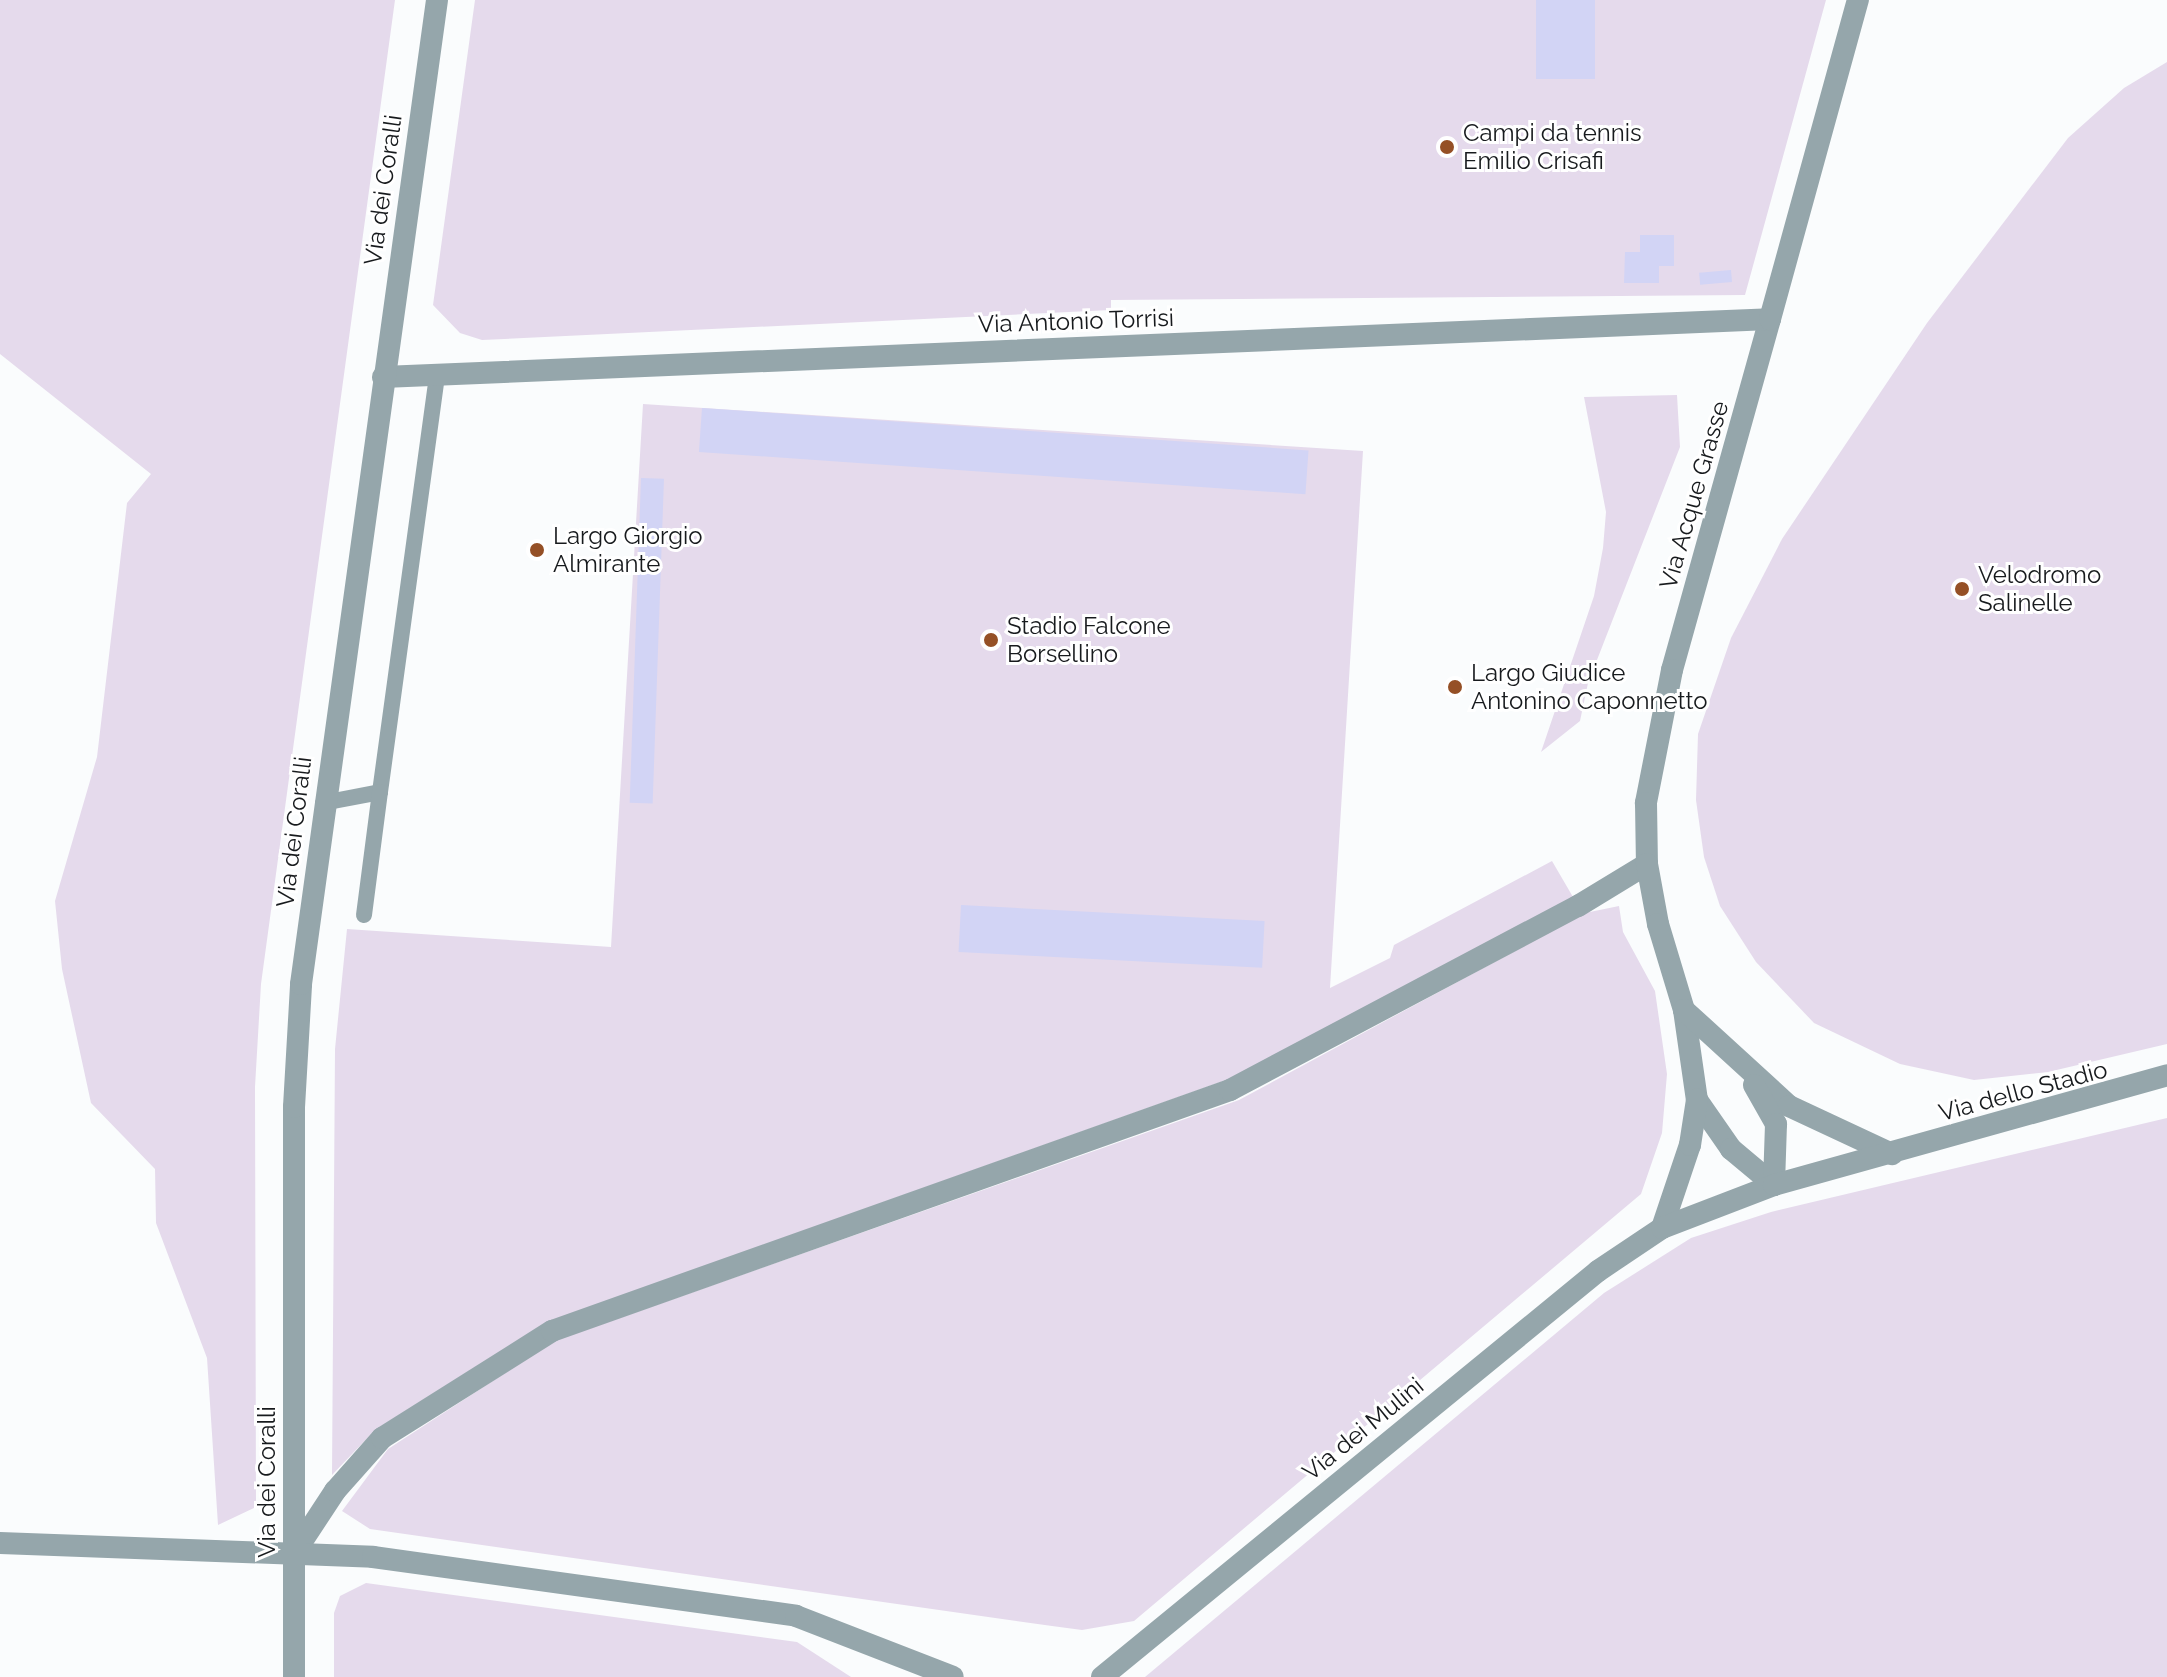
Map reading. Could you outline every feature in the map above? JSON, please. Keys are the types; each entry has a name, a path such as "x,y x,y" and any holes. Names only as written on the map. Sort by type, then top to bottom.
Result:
{"street":[{"name":"Via dei Coralli","path":"294,1677 294,1107 301,984 323,803 437,0"},
{"name":"Via Acque Grasse","path":"1697,1100 1684,1010 1658,924 1647,864 1646,803 1656,735 1858,0"},
{"name":"Via Antonio Torrisi","path":"383,377 1770,319"},
{"path":"293,1555 335,1491 382,1438 552,1331 1230,1090 1578,906 1647,864"},
{"path":"1684,1010 1736,1062 1789,1106 1892,1154"},
{"path":"1736,1062 1776,1124 1774,1185"},
{"name":"Via dello Stadio","path":"1774,1185 2167,1075"},
{"path":"1697,1100 1731,1149 1774,1185"},
{"path":"1662,1228 1690,1145 1697,1100"},
{"name":"Via dei Mulini","path":"1102,1677 1598,1271 1662,1228 1774,1185"},
{"path":"0,1543 373,1557 796,1616 953,1677"}],"lane":[{"path":"364,915 437,375"},
{"path":"323,803 380,792"}],"shaded area":[{"path":"0,0 395,0 261,984 255,1087 256,1507 218,1525 207,1358 156,1223 155,1169 91,1103 62,969 55,901 97,757 127,503 151,474 0,354"},
{"path":"475,0 1826,0 1745,295 1111,300 1111,310 482,340 460,333 433,305"},
{"name":"Velodromo Salinelle","path":"2167,62 2167,1044 2048,1072 1974,1080 1900,1064 1814,1023 1756,962 1720,906 1704,857 1696,800 1698,734 1731,638 1782,539 1927,323 2068,138 2124,88"},
{"path":"1677,395 1680,447 1588,683 1580,721 1541,752 1594,596 1603,548 1606,512 1584,397"},
{"path":"643,404 1363,451 1330,988 1390,958 1394,945 1552,861 1573,897 1229,1079 547,1322 375,1430 332,1475 335,1049 347,929 611,947"},
{"path":"1619,906 1623,932 1655,991 1667,1074 1662,1133 1641,1194 1134,1621 1082,1630 1052,1626 370,1529 342,1511 388,1449 554,1341 1239,1100 1585,913"},
{"path":"2167,1118 2167,1677 1145,1677 1604,1293 1691,1238 1771,1212"},
{"path":"366,1583 797,1642 851,1677 334,1677 334,1613 340,1596"}],"building":[{"path":"1536,0 1595,0 1595,79 1536,79"},
{"path":"1640,235 1674,235 1674,266 1659,266 1659,283 1624,283 1625,252 1640,252"},
{"path":"1731,270 1732,282 1700,285 1699,273"},
{"path":"702,408 1309,450 1305,494 699,452"},
{"path":"641,478 664,479 653,804 630,803"},
{"path":"961,905 1265,921 1262,968 959,952"}],"place":[{"name":"Campi da tennis Emilio Crisafi","path":"1447,147"},
{"name":"Largo Giorgio Almirante","path":"537,550"},
{"name":"Velodromo Salinelle","path":"1962,589"},
{"name":"Stadio Falcone Borsellino","path":"991,640"},
{"name":"Largo Giudice Antonino Caponnetto","path":"1455,687"}]}
